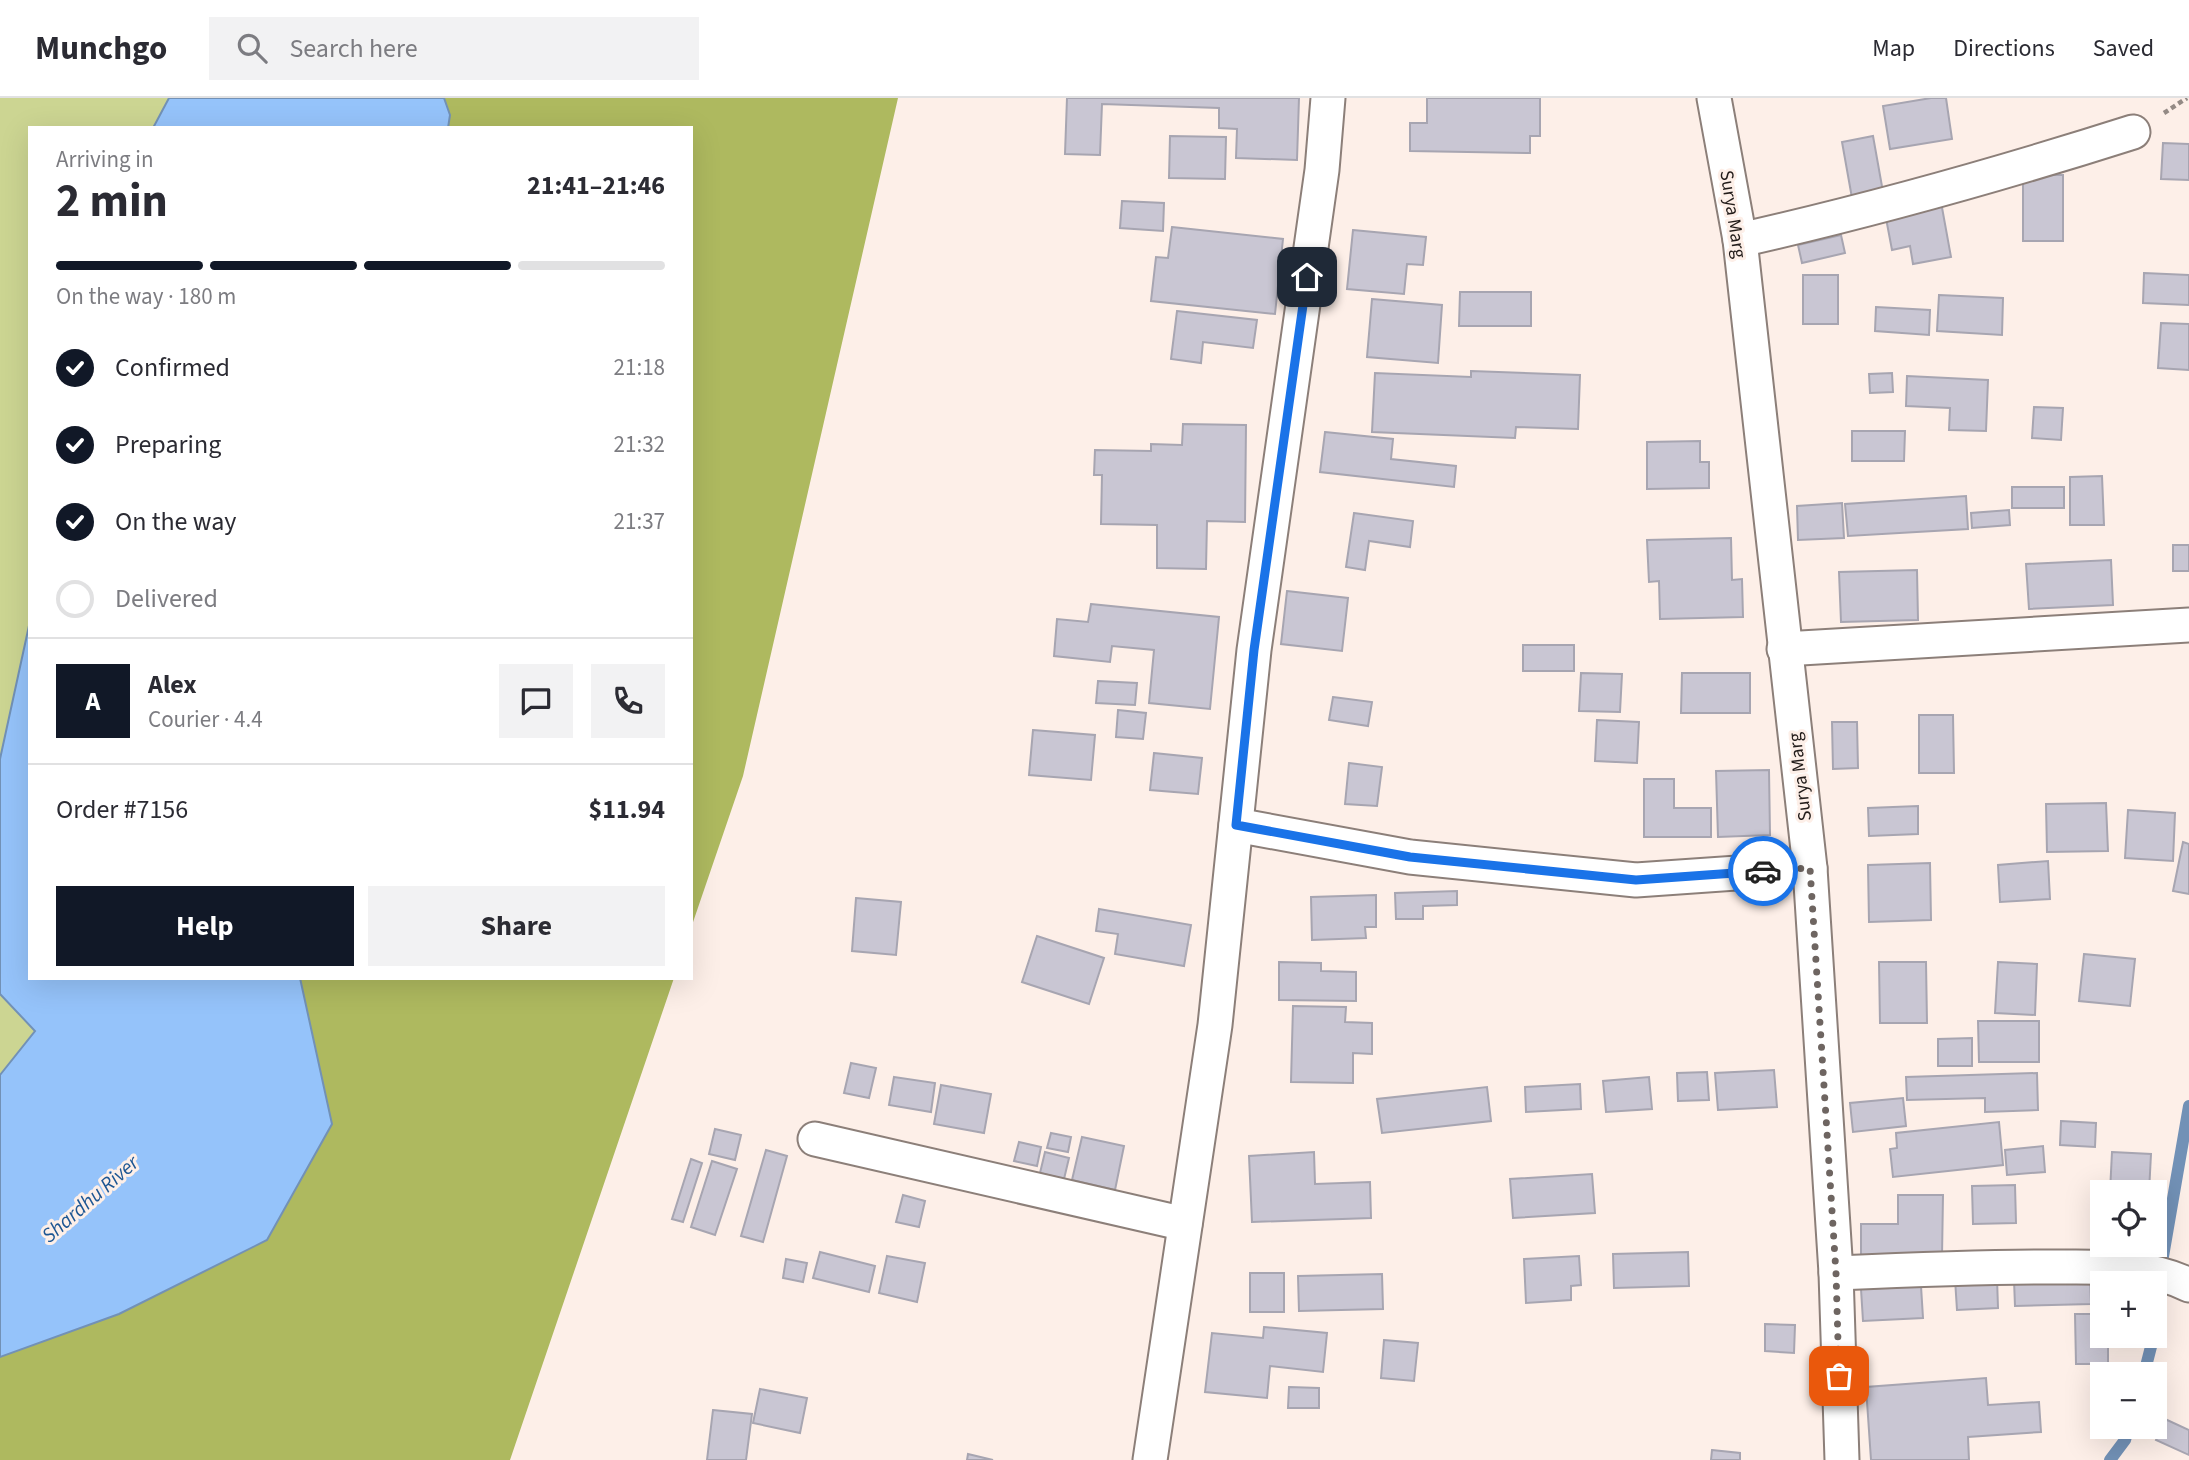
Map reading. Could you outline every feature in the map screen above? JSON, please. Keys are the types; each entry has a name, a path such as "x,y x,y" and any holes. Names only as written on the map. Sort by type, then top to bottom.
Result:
{"street":[{"path":"1150,1460 1215,1025 1254,650 1322,170 1328,98"},
{"name":"Surya Marg","path":"1714,98 1740,240 1810,868 1836,1273 1842,1460"},
{"path":"1740,240 1824,221 2019,168 2133,132"},
{"path":"1784,649 2189,625"},
{"path":"1236,825 1410,857 1636,880 1810,868"},
{"path":"815,1139 1185,1224"},
{"path":"1836,1273 2005,1267 2126,1267 2184,1283"}],"green space":[{"path":"0,98 169,98 154,126 28,126 28,630 0,759"},
{"path":"444,98 898,98 743,776 693,922 693,126 448,126 450,115"},
{"path":"300,980 673,980 510,1460 0,1460 0,1357 119,1314 267,1240 332,1124"},
{"path":"0,994 35,1031 0,1075"}],"water":[{"path":"169,98 444,98 450,115 448,126 154,126"},
{"name":"Shardhu River","path":"28,630 28,980 300,980 332,1124 267,1240 119,1314 0,1357 0,1075 35,1031 0,994 0,759"}],"building":[{"path":"1067,98 1299,98 1297,160 1236,158 1237,129 1219,128 1219,108 1102,104 1100,155 1065,154"},
{"path":"1427,98 1540,98 1540,136 1530,136 1530,153 1410,151 1410,123 1427,123"},
{"path":"1946,98 1952,139 1890,149 1883,106"},
{"path":"1170,136 1226,137 1225,179 1169,178"},
{"path":"1873,136 1883,192 1852,198 1842,142"},
{"path":"2163,143 2189,144 2189,180 2161,179"},
{"path":"2023,175 2063,175 2063,241 2023,241"},
{"path":"1122,201 1164,203 1163,231 1120,228"},
{"path":"1941,202 1951,257 1913,264 1910,246 1892,250 1885,213"},
{"path":"1172,227 1283,239 1275,314 1151,301 1156,257 1168,258"},
{"path":"1353,230 1426,237 1423,265 1407,264 1404,294 1347,289"},
{"path":"1841,235 1845,253 1802,263 1798,245"},
{"path":"2144,273 2189,275 2189,305 2143,303"},
{"path":"1803,275 1838,275 1838,324 1803,324"},
{"path":"1460,292 1531,292 1531,326 1459,326"},
{"path":"1939,295 2003,298 2002,335 1937,331"},
{"path":"1372,299 1442,305 1438,363 1367,357"},
{"path":"1876,307 1930,310 1929,335 1875,331"},
{"path":"1177,311 1257,320 1253,348 1203,342 1201,363 1171,359"},
{"path":"2161,323 2189,324 2189,370 2158,368"},
{"path":"1471,371 1580,375 1578,429 1516,427 1515,438 1372,432 1375,373 1471,377"},
{"path":"1892,373 1893,392 1870,393 1869,374"},
{"path":"1907,376 1988,380 1986,431 1949,430 1950,408 1906,406"},
{"path":"2034,407 2063,408 2061,440 2032,438"},
{"path":"1183,424 1246,425 1245,522 1207,521 1206,569 1157,568 1157,525 1101,524 1102,475 1094,475 1095,450 1151,451 1151,444 1182,445"},
{"path":"1852,431 1905,431 1904,461 1852,461"},
{"path":"1325,432 1393,439 1391,459 1456,466 1454,487 1320,472"},
{"path":"1700,441 1700,462 1709,462 1709,488 1647,489 1647,442"},
{"path":"2102,476 2104,525 2070,525 2070,477"},
{"path":"2012,487 2064,487 2064,508 2012,508"},
{"path":"1966,496 1968,529 1848,536 1845,504"},
{"path":"1842,503 1844,538 1798,540 1797,506"},
{"path":"2009,510 2010,525 1972,528 1971,513"},
{"path":"1354,513 1413,521 1410,547 1369,541 1365,570 1346,567"},
{"path":"1731,538 1732,580 1742,579 1743,617 1660,619 1659,581 1649,582 1647,540"},
{"path":"2173,545 2189,545 2189,571 2173,571"},
{"path":"2111,560 2113,605 2029,609 2026,564"},
{"path":"1917,570 1918,620 1841,622 1839,572"},
{"path":"1287,591 1348,598 1342,651 1281,644"},
{"path":"1091,604 1219,617 1210,709 1149,703 1154,650 1112,646 1110,662 1054,656 1057,619 1088,622"},
{"path":"1523,645 1574,645 1574,671 1523,671"},
{"path":"1581,673 1622,674 1620,712 1579,711"},
{"path":"1682,673 1750,673 1750,713 1681,713"},
{"path":"1098,681 1137,683 1135,705 1096,703"},
{"path":"1333,697 1372,702 1368,726 1329,720"},
{"path":"1118,710 1146,713 1143,739 1116,737"},
{"path":"1919,715 1953,715 1954,773 1919,773"},
{"path":"1597,720 1639,722 1637,763 1595,761"},
{"path":"1832,722 1857,722 1858,768 1833,769"},
{"path":"1033,730 1095,735 1091,780 1029,775"},
{"path":"1154,753 1202,758 1198,794 1150,790"},
{"path":"1349,763 1382,767 1377,806 1345,804"},
{"path":"1769,770 1770,835 1718,837 1716,771"},
{"path":"1644,779 1674,779 1674,808 1711,808 1711,837 1644,837"},
{"path":"2106,803 2108,851 2047,852 2046,804"},
{"path":"1918,806 1918,834 1869,836 1868,808"},
{"path":"2128,810 2175,813 2173,861 2125,858"},
{"path":"2183,842 2189,844 2189,894 2173,891"},
{"path":"2048,861 2050,899 2000,902 1998,865"},
{"path":"1930,863 1931,920 1869,922 1868,865"},
{"path":"1457,891 1457,905 1423,906 1423,919 1396,919 1395,893"},
{"path":"1376,895 1376,927 1365,927 1366,938 1312,940 1311,897"},
{"path":"856,898 901,902 896,955 852,951"},
{"path":"1099,909 1191,925 1184,966 1115,954 1118,934 1096,931"},
{"path":"1037,936 1104,958 1089,1004 1022,982"},
{"path":"2084,954 2135,959 2130,1006 2079,1001"},
{"path":"1279,962 1321,963 1321,971 1356,972 1356,1001 1279,1000"},
{"path":"1879,962 1926,962 1927,1023 1880,1023"},
{"path":"1998,962 2037,964 2035,1015 1995,1013"},
{"path":"1293,1006 1346,1007 1345,1022 1372,1023 1372,1054 1353,1053 1353,1083 1291,1082"},
{"path":"1978,1021 2039,1021 2039,1062 1979,1062"},
{"path":"1972,1038 1972,1066 1938,1066 1938,1039"},
{"path":"851,1063 876,1068 869,1098 844,1093"},
{"path":"1774,1070 1777,1107 1718,1110 1715,1073"},
{"path":"1707,1072 1709,1100 1678,1101 1677,1073"},
{"path":"2037,1073 2038,1110 1985,1112 1985,1098 1907,1100 1906,1077"},
{"path":"894,1077 935,1083 931,1112 889,1105"},
{"path":"1649,1077 1652,1109 1606,1112 1603,1081"},
{"path":"1580,1084 1581,1109 1526,1112 1525,1087"},
{"path":"941,1085 991,1094 984,1133 934,1124"},
{"path":"1487,1087 1491,1121 1382,1133 1377,1099"},
{"path":"1903,1098 1906,1126 1853,1132 1850,1103"},
{"path":"2061,1121 2096,1123 2095,1147 2060,1145"},
{"path":"1999,1122 2003,1165 1893,1177 1890,1149 1897,1148 1896,1133"},
{"path":"715,1129 741,1135 735,1160 709,1154"},
{"path":"1051,1133 1071,1137 1068,1152 1047,1148"},
{"path":"1082,1137 1124,1146 1115,1190 1072,1180"},
{"path":"1019,1142 1041,1147 1037,1166 1014,1161"},
{"path":"2043,1146 2045,1172 2007,1175 2005,1150"},
{"path":"766,1150 787,1156 763,1242 741,1236"},
{"path":"1045,1152 1069,1158 1064,1179 1040,1173"},
{"path":"1314,1152 1315,1184 1370,1182 1371,1218 1252,1222 1249,1156"},
{"path":"2112,1152 2151,1154 2150,1180 2111,1180"},
{"path":"691,1159 702,1163 683,1222 672,1219"},
{"path":"712,1161 737,1169 715,1235 691,1227"},
{"path":"1592,1174 1595,1213 1513,1218 1510,1179"},
{"path":"2015,1185 2016,1223 1973,1224 1972,1186"},
{"path":"903,1195 925,1201 919,1227 896,1222"},
{"path":"1898,1195 1943,1195 1942,1257 1861,1256 1861,1224 1898,1224"},
{"path":"820,1252 875,1266 869,1292 813,1278"},
{"path":"1688,1252 1689,1286 1614,1288 1613,1254"},
{"path":"887,1256 925,1263 917,1302 879,1293"},
{"path":"1579,1256 1581,1285 1571,1286 1571,1300 1526,1303 1524,1259"},
{"path":"786,1259 807,1263 803,1282 783,1278"},
{"path":"1250,1273 1284,1273 1284,1312 1250,1312"},
{"path":"1382,1274 1383,1309 1299,1311 1298,1276"},
{"path":"1997,1278 1998,1308 1957,1310 1955,1279"},
{"path":"2090,1278 2090,1304 2015,1306 2014,1280"},
{"path":"1921,1286 1923,1318 1863,1321 1861,1289"},
{"path":"2075,1314 2090,1314 2090,1348 2108,1348 2108,1362 2076,1364"},
{"path":"1765,1324 1795,1325 1794,1353 1765,1351"},
{"path":"1264,1327 1327,1333 1323,1372 1270,1366 1267,1398 1205,1392 1212,1333 1263,1338"},
{"path":"1384,1340 1418,1343 1414,1381 1381,1378"},
{"path":"1986,1378 1988,1405 2039,1402 2041,1432 1968,1437 1969,1460 1871,1460 1866,1387"},
{"path":"1289,1387 1319,1388 1319,1408 1288,1408"},
{"path":"760,1389 807,1398 800,1433 753,1423"},
{"path":"713,1410 752,1414 746,1460 707,1460"},
{"path":"2167,1420 2189,1430 2189,1455 2156,1440 2167,1439"},
{"path":"1712,1450 1740,1453 1740,1460 1711,1460"},
{"path":"968,1454 993,1460 967,1460"}],"waterway":[{"path":"2161,1271 2189,1106"},
{"path":"2147,1362 2151,1348"},
{"path":"2110,1460 2125,1439"}],"way so far":[{"path":"1763,871 1810,868 1836,1273 1839,1376"}],"route":[{"path":"1307,277 1254,650 1236,825 1410,857 1636,880 1763,871"}]}
